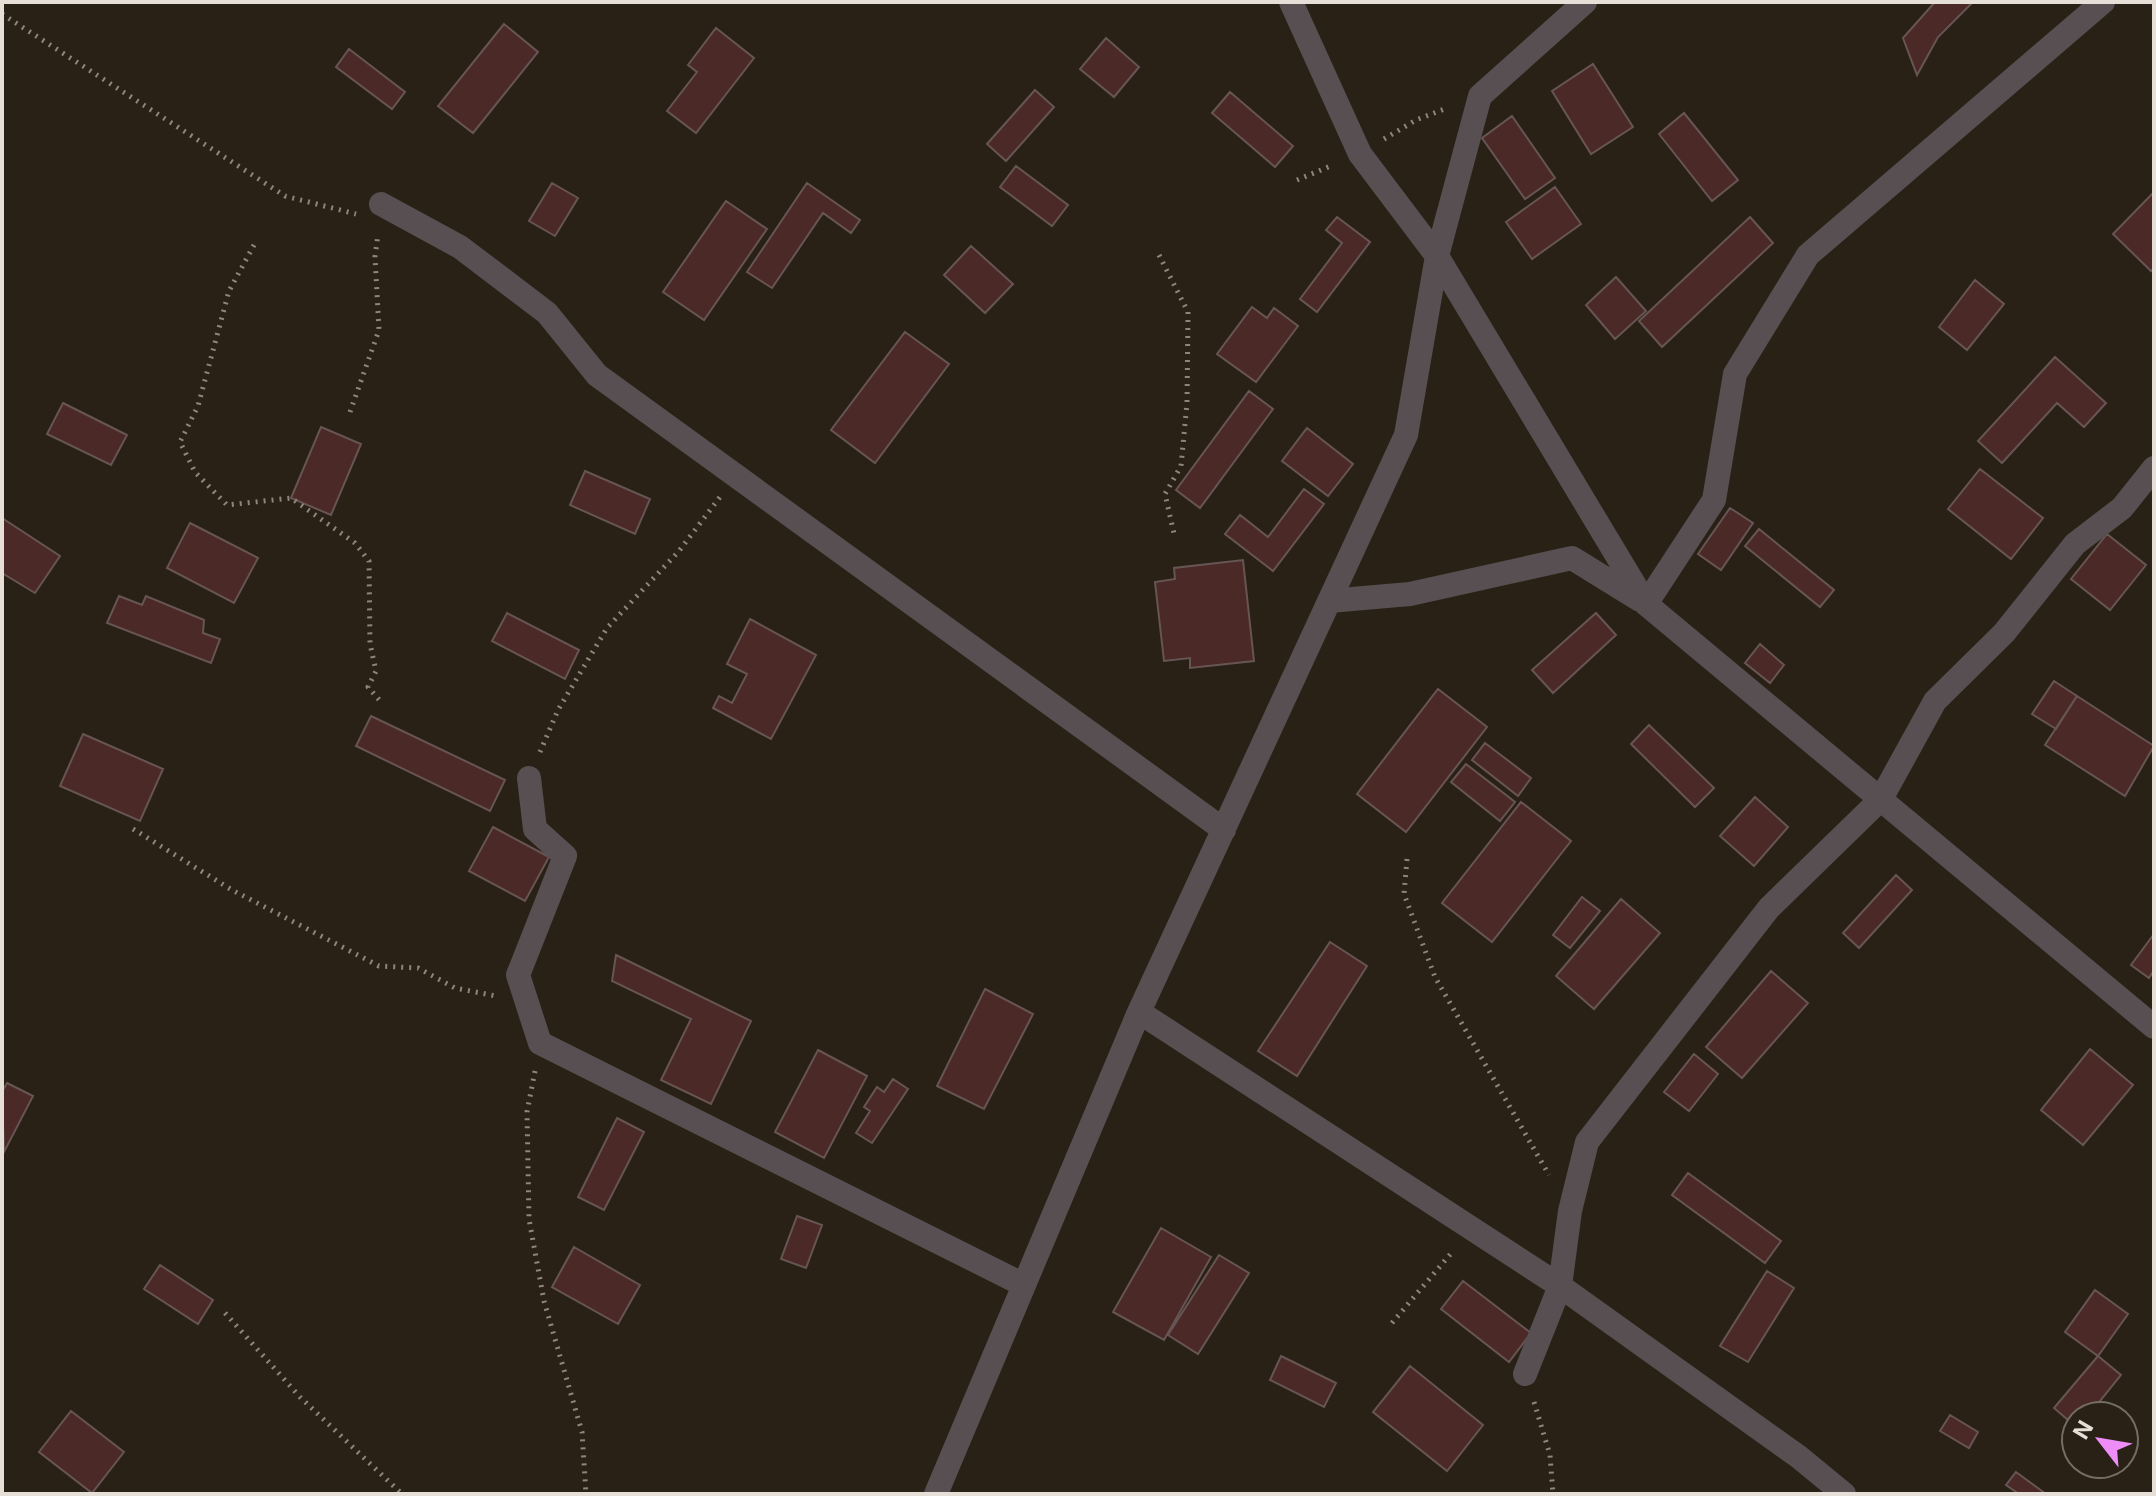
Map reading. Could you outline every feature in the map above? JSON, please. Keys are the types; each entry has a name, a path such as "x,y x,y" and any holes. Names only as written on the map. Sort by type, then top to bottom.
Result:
{"street":[{"path":"1291,2 1360,154 1437,256 1646,604"},
{"path":"936,1494 1139,1012 1406,435 1437,256 1480,96 1585,2"},
{"path":"1646,604 1714,500 1735,374 1808,255 2103,2"},
{"path":"381,204 460,247 547,313 597,375 1224,830"},
{"path":"1525,1374 1560,1286 1570,1211 1587,1142 1769,908 1881,799 1935,701 2004,633 2075,544 2122,508 2154,468"},
{"path":"1329,601 1410,594 1572,558 1646,604 2154,1027"},
{"path":"529,778 535,829 565,856 518,975 540,1043 1024,1285"},
{"path":"1139,1012 1560,1286 1799,1457 1844,1494"}],"path":[{"path":"2,14 285,196 354,214 381,204 375,257 379,330 350,412"},
{"path":"254,245 229,291 198,406 180,442 195,472 227,505 291,498 355,543 369,561 370,644 376,671 368,687 381,702"},
{"path":"1159,255 1188,312 1187,403 1181,466 1165,494 1175,538"},
{"path":"529,778 558,710 607,628 679,551 737,474"},
{"path":"133,829 232,890 379,966 418,968 455,988 501,997 518,975"},
{"path":"1407,859 1404,894 1435,977 1570,1211"},
{"path":"540,1043 527,1112 529,1219 544,1301 582,1432 586,1494"},
{"path":"1392,1323 1472,1229"},
{"path":"225,1313 300,1397 402,1494"},
{"path":"1525,1374 1550,1455 1553,1494"}],"building":[{"path":"1935,2 1973,2 1938,37 1917,75 1903,38"},
{"path":"504,24 538,52 473,133 438,106"},
{"path":"716,28 754,58 696,133 667,111 697,72 688,65"},
{"path":"1106,38 1139,67 1114,97 1080,69"},
{"path":"349,49 405,92 392,109 336,67"},
{"path":"1593,64 1633,127 1591,154 1552,91"},
{"path":"1035,90 1054,107 1006,161 987,144"},
{"path":"1230,92 1293,146 1275,167 1212,113"},
{"path":"1684,113 1738,180 1712,201 1659,134"},
{"path":"1512,116 1555,178 1525,199 1482,138"},
{"path":"1016,166 1068,205 1052,226 1000,187"},
{"path":"552,183 578,198 555,236 529,221"},
{"path":"807,183 860,220 851,233 823,213 772,288 747,272"},
{"path":"1555,187 1581,224 1532,259 1506,222"},
{"path":"2154,192 2154,268 2151,271 2113,234"},
{"path":"726,201 767,229 704,320 663,292"},
{"path":"1337,217 1370,242 1317,312 1300,299 1342,243 1326,230"},
{"path":"1750,217 1773,243 1662,347 1639,321"},
{"path":"971,246 1013,284 985,313 944,275"},
{"path":"1616,277 1646,311 1615,339 1586,305"},
{"path":"1975,280 2004,304 1967,350 1939,327"},
{"path":"1252,307 1267,318 1274,308 1298,326 1256,382 1217,354"},
{"path":"905,332 949,364 875,463 831,430"},
{"path":"2055,357 2106,403 2084,427 2057,403 2002,463 1978,441"},
{"path":"1249,391 1273,409 1200,508 1176,490"},
{"path":"63,403 127,435 111,465 47,434"},
{"path":"321,427 361,444 331,515 291,498"},
{"path":"1307,428 1353,464 1328,496 1282,461"},
{"path":"1980,469 2043,518 2011,559 1948,509"},
{"path":"585,471 650,499 635,534 570,505"},
{"path":"1304,489 1324,504 1273,571 1225,534 1240,515 1268,537"},
{"path":"1730,508 1753,523 1721,570 1698,554"},
{"path":"2,518 60,556 35,593 2,573"},
{"path":"190,523 258,558 234,603 167,568"},
{"path":"1759,529 1834,590 1820,607 1745,546"},
{"path":"2107,534 2146,565 2110,610 2071,579"},
{"path":"1243,560 1254,661 1190,668 1190,658 1164,661 1155,582 1175,579 1174,568"},
{"path":"119,596 142,605 146,596 204,620 203,633 220,639 211,663 107,623"},
{"path":"507,613 579,650 565,679 492,641"},
{"path":"1596,613 1616,635 1553,693 1532,670"},
{"path":"750,619 816,655 771,739 713,708 719,696 732,703 747,674 727,664"},
{"path":"1760,644 1784,665 1770,683 1745,663"},
{"path":"2054,681 2077,696 2056,729 2032,714"},
{"path":"1438,689 1487,727 1406,832 1357,794"},
{"path":"2077,696 2154,746 2125,796 2045,745"},
{"path":"371,716 505,780 490,811 356,746"},
{"path":"1649,725 1714,788 1695,807 1631,744"},
{"path":"83,734 163,769 140,821 60,786"},
{"path":"1485,743 1531,778 1518,796 1472,760"},
{"path":"1466,764 1515,802 1500,821 1451,782"},
{"path":"1755,797 1788,827 1754,866 1720,836"},
{"path":"1521,802 1571,841 1492,942 1442,903"},
{"path":"493,827 549,857 525,901 469,871"},
{"path":"1896,875 1912,890 1859,948 1843,933"},
{"path":"1582,897 1600,911 1570,948 1553,935"},
{"path":"1621,899 1660,933 1594,1009 1556,976"},
{"path":"2154,934 2154,970 2149,978 2131,965"},
{"path":"1330,942 1367,966 1297,1076 1258,1051"},
{"path":"616,955 751,1021 711,1104 661,1080 691,1019 612,981"},
{"path":"1771,971 1808,1003 1742,1078 1706,1047"},
{"path":"985,989 1033,1014 984,1109 937,1086"},
{"path":"2090,1049 2133,1085 2083,1145 2041,1110"},
{"path":"818,1050 867,1076 824,1158 775,1132"},
{"path":"1694,1054 1718,1074 1689,1111 1664,1092"},
{"path":"893,1079 908,1089 872,1143 856,1133 870,1111 864,1107 877,1087 884,1092"},
{"path":"7,1083 33,1096 4,1152 2,1092"},
{"path":"617,1118 644,1132 604,1210 578,1197"},
{"path":"1688,1173 1781,1241 1765,1263 1672,1195"},
{"path":"797,1216 822,1225 806,1268 781,1259"},
{"path":"1161,1228 1211,1257 1164,1340 1113,1312"},
{"path":"574,1247 640,1285 618,1324 552,1287"},
{"path":"1219,1255 1249,1273 1198,1354 1168,1335"},
{"path":"160,1265 213,1300 198,1324 144,1289"},
{"path":"1767,1271 1794,1288 1748,1362 1720,1346"},
{"path":"1463,1281 1531,1333 1509,1362 1441,1309"},
{"path":"2095,1290 2128,1314 2098,1356 2065,1332"},
{"path":"1281,1356 1336,1383 1324,1407 1270,1380"},
{"path":"2098,1356 2121,1375 2101,1400 2061,1400"},
{"path":"1410,1366 1483,1425 1447,1471 1373,1412"},
{"path":"71,1411 124,1452 92,1493 39,1452"},
{"path":"1950,1415 1978,1432 1969,1448 1940,1431"},
{"path":"2016,1472 2046,1494 2019,1494 2006,1485"}]}
